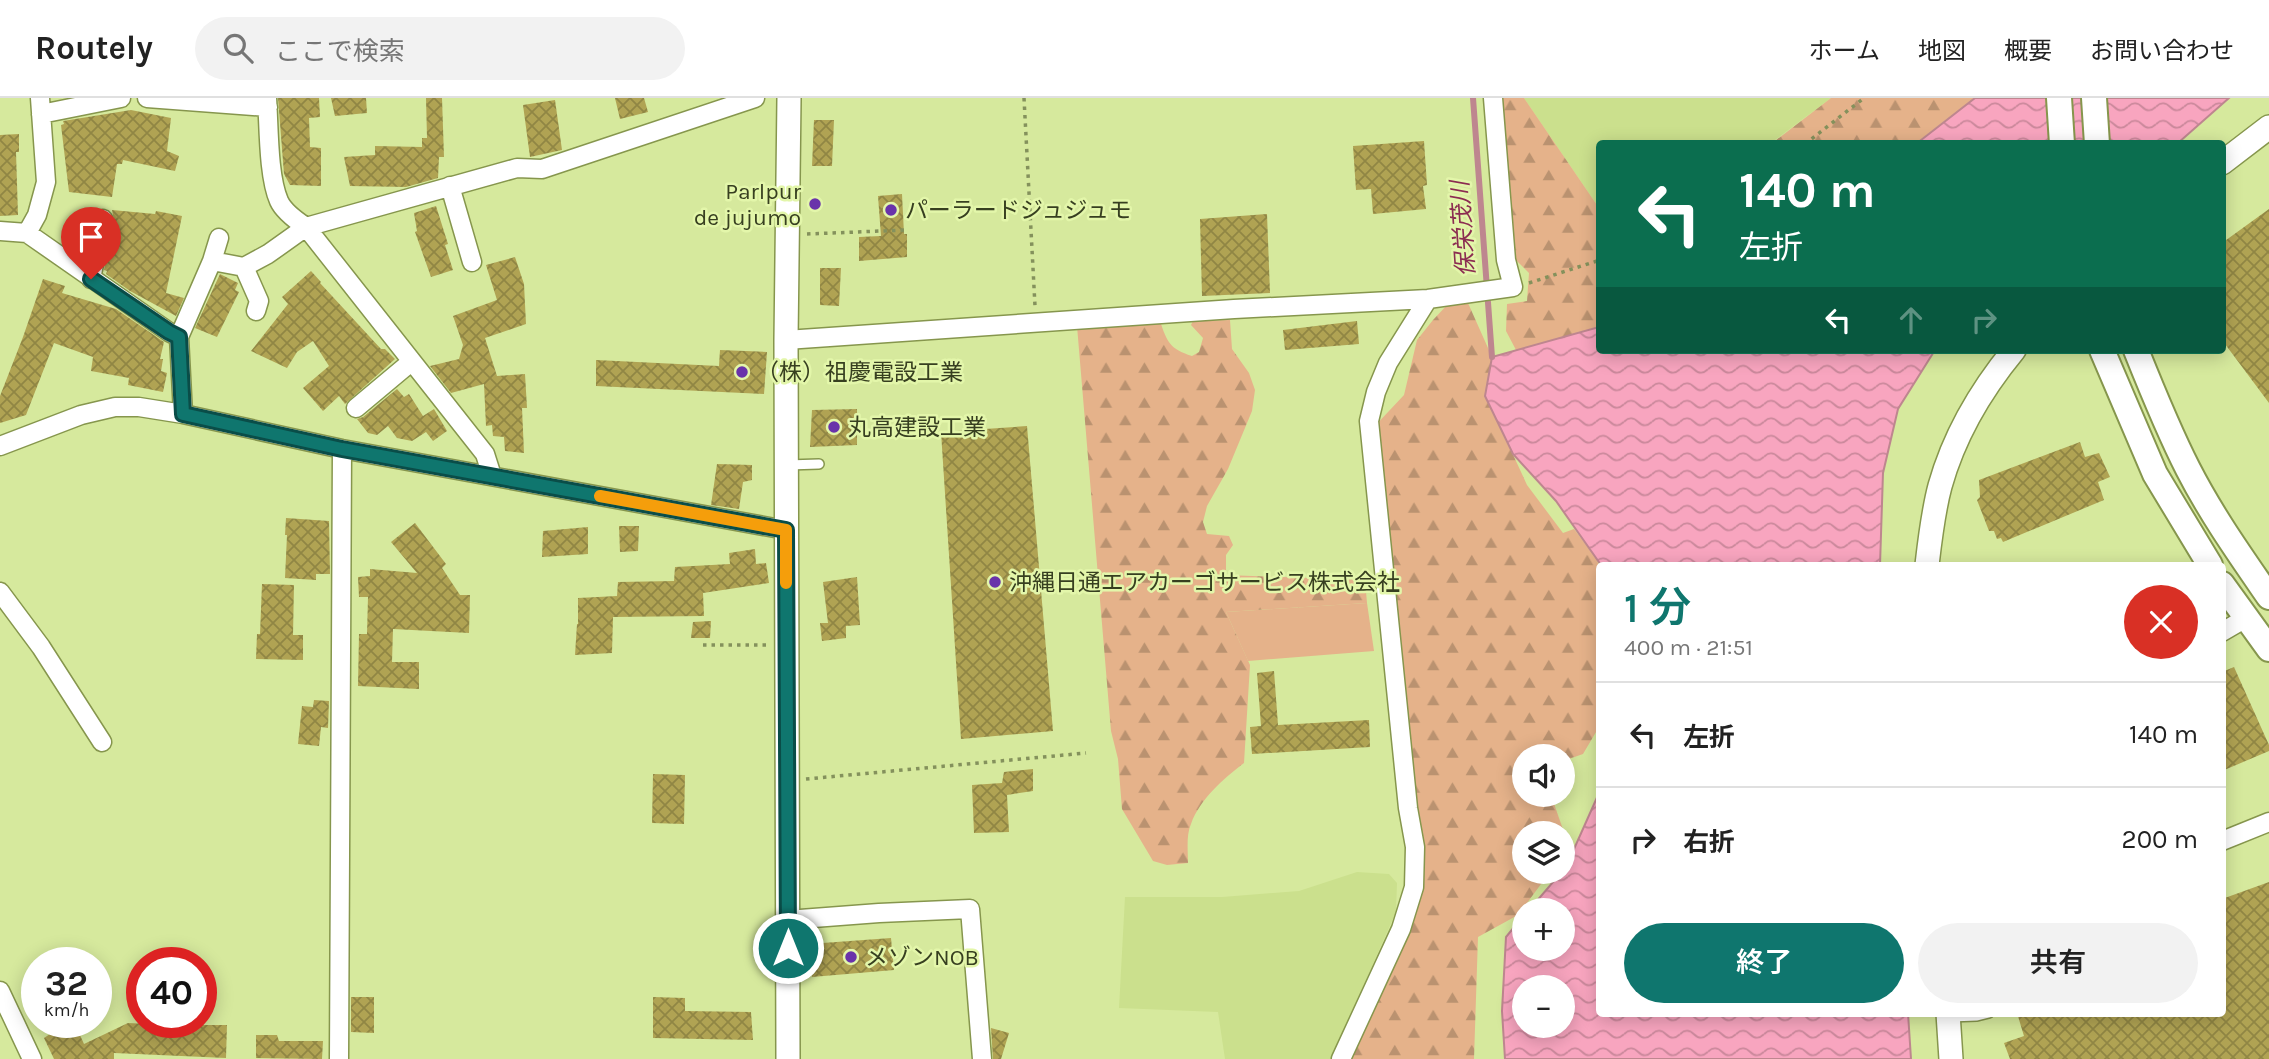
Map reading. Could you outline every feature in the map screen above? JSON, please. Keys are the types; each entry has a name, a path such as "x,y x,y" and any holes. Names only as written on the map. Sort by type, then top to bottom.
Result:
{"main road":[{"path":"2059,98 2062,140"},
{"path":"2094,98 2097,140"},
{"path":"2104,354 2154,474 2208,562"},
{"path":"2138,354 2162,415 2189,471 2223,530 2269,597"},
{"path":"2226,590 2269,649"}],"street":[{"path":"27,233 37,215 46,182 41,106 121,98"},
{"path":"147,98 267,102 272,174 279,202 306,228 485,454 492,476"},
{"path":"212,261 244,267 306,228 517,168 542,169 755,98"},
{"path":"788,1059 786,340 789,98"},
{"path":"786,340 1428,299 1513,287 1506,260 1493,98"},
{"path":"2226,160 2269,127"},
{"path":"450,186 472,262"},
{"path":"91,279 103,219"},
{"path":"0,232 27,233 179,337"},
{"path":"183,414 179,337 212,261 219,238"},
{"path":"244,267 259,301 256,311"},
{"path":"1341,1059 1401,929 1414,887 1415,847 1408,808 1369,421 1376,392 1388,363 1428,299"},
{"path":"1927,562 1940,486 1950,458 1970,414 2011,354"},
{"path":"356,408 411,362"},
{"path":"0,446 81,415 115,407 139,408 183,414 342,449 786,530"},
{"path":"339,1059 342,449"},
{"path":"0,592 41,647 102,742"},
{"path":"2226,630 2246,618"},
{"path":"2226,839 2269,822"},
{"path":"788,920 970,909 982,1059"},
{"path":"1,995 32,1059"},
{"path":"1948,1017 1951,1059"}],"lane":[{"path":"786,465 819,464"}],"path":[{"path":"1024,98 1036,323"},
{"path":"1810,140 1864,98"},
{"path":"788,235 906,230"},
{"path":"1513,287 1596,261"},
{"path":"703,645 786,645"},
{"path":"786,781 1086,753"}],"shaded area":[{"path":"1524,98 1831,98 1775,140 1596,140 1596,204"},
{"path":"1357,872 1389,874 1397,883 1396,912 1331,1059 1225,1059 1218,1012 1119,1008 1125,897 1222,897 1299,891"}],"green space":[{"path":"1503,98 1524,98 1596,204 1596,328 1516,350 1506,331 1507,304 1527,301 1529,273 1513,257"},
{"path":"1831,98 1975,98 1920,140 1776,140"},
{"path":"1468,303 1492,357 1486,396 1527,485 1563,533 1574,529 1597,559 1596,732 1583,754 1575,757 1575,744 1512,744 1512,807 1555,807 1560,821 1512,821 1512,884 1541,884 1531,898 1512,898 1512,918 1478,937 1474,1059 1349,1059 1417,891 1373,428 1404,395 1417,340 1448,304"},
{"path":"1230,320 1232,349 1249,373 1255,390 1252,411 1228,469 1207,506 1203,522 1207,534 1229,536 1233,545 1226,555 1226,575 1365,580 1367,603 1226,612 1250,665 1244,763 1213,790 1200,806 1188,833 1188,863 1167,865 1153,861 1122,809 1118,759 1111,731 1077,326 1160,321 1170,344 1192,356 1199,352 1203,338 1191,325 1193,321"},
{"path":"1367,603 1374,651 1248,661 1226,612"}],"water":[{"path":"1975,98 2229,98 2181,140 1921,140"},
{"path":"1596,328 1596,354 1932,354 1898,409 1883,473 1880,562 1599,562 1556,501 1513,454 1485,396 1492,357"},
{"path":"1596,800 1596,1017 1908,1017 1911,1059 1505,1059 1502,1011 1506,937 1512,930 1512,961 1575,961 1575,898 1539,898 1551,884 1575,884 1575,847"}],"building":[{"path":"278,98 319,98 320,117 309,118 310,147 321,148 321,186 290,185 284,174"},
{"path":"331,98 366,98 367,113 335,116"},
{"path":"426,98 442,98 444,157 439,157 438,178 406,187 350,186 344,157 375,155 375,146 422,147 422,138 427,138"},
{"path":"615,98 644,98 648,112 620,119"},
{"path":"555,100 562,150 530,157 523,105"},
{"path":"131,110 171,118 167,151 179,156 175,171 123,160 122,164 117,164 112,197 69,192 61,125 64,124 63,121"},
{"path":"814,120 834,120 832,166 812,166"},
{"path":"19,134 19,152 16,152 18,215 0,216 0,135"},
{"path":"1424,141 1427,185 1423,186 1426,209 1373,214 1371,189 1356,190 1353,146"},
{"path":"902,194 907,257 859,261 859,237 881,236 878,196"},
{"path":"436,206 453,270 431,277 415,232 414,213"},
{"path":"2269,209 2269,403 2226,345 2226,240"},
{"path":"112,210 155,214 156,211 182,216 166,293 184,298 176,316 130,291 106,274 107,271 104,270 114,221"},
{"path":"1267,214 1270,293 1202,296 1200,219"},
{"path":"515,257 524,284 526,324 485,338 497,376 525,374 527,408 522,408 524,453 505,451 504,437 493,436 492,425 486,426 484,384 451,393 430,366 459,359 463,345 453,316 497,300 486,265"},
{"path":"820,268 841,268 839,306 820,305"},
{"path":"311,271 381,349 385,349 395,359 345,404 339,396 323,411 303,388 329,366 313,341 297,352 287,368 251,351 288,304 282,297"},
{"path":"220,274 238,283 235,290 239,292 217,337 195,328"},
{"path":"43,279 65,286 62,293 116,309 164,342 160,359 163,359 161,371 167,373 163,392 128,385 129,378 91,371 93,357 54,343 26,415 0,423 0,396"},
{"path":"1357,321 1359,344 1285,350 1283,330"},
{"path":"720,350 767,352 764,394 596,386 596,360 719,366"},
{"path":"397,389 404,397 409,394 423,416 434,409 447,431 433,441 426,432 412,441 397,438 388,426 377,435 368,433 357,419"},
{"name":"丸高建設工業","path":"857,409 857,445 810,447 812,410"},
{"name":"沖縄日通エアカーゴサービス株式会社","path":"1027,426 1053,731 961,739 941,432"},
{"path":"2080,442 2085,457 2099,453 2110,477 2098,482 2104,500 2003,542 2001,538 1997,539 1994,531 1989,531 1977,500 1980,497 1979,480"},
{"path":"717,464 752,465 752,480 743,482 739,509 711,505"},
{"path":"286,518 329,521 330,574 316,574 316,580 285,578"},
{"path":"415,523 446,564 442,568 460,595 470,595 469,633 393,629 392,662 419,662 419,689 358,686 359,634 367,634 368,597 359,597 358,577 370,576 370,569 417,573 391,542"},
{"path":"619,526 639,526 638,551 620,552"},
{"path":"588,527 588,554 542,557 543,531"},
{"path":"755,549 756,564 766,563 769,583 703,593 704,616 613,617 612,653 575,655 578,598 617,596 618,582 674,581 675,567 730,564 729,553"},
{"path":"857,577 860,625 846,626 846,638 822,641 820,623 828,623 823,582"},
{"path":"262,584 294,585 293,635 303,635 303,660 256,659"},
{"path":"711,621 710,638 691,638 693,622"},
{"path":"2234,667 2269,745 2269,751 2226,769 2226,670"},
{"path":"1274,671 1278,725 1369,720 1370,747 1252,754 1250,727 1261,726 1257,673"},
{"path":"314,700 329,701 328,728 321,727 319,746 298,744 302,706 313,707"},
{"path":"1033,769 1033,791 1007,795 1009,832 974,833 972,785 1002,783 1004,772"},
{"path":"653,774 685,775 684,824 652,823"},
{"path":"2269,882 2269,1059 2010,1059 2004,1043 2024,1036 2018,1017 2226,1017 2226,898"},
{"name":"メゾンNOB","path":"891,938 894,970 812,977 809,944"},
{"path":"351,997 374,997 374,1033 351,1032"},
{"path":"653,997 685,998 685,1011 751,1012 753,1040 653,1038"},
{"path":"126,1024 126,1038 217,1038 217,1025 227,1025 226,1058 114,1053 114,1059 54,1059 44,1038 81,1038 84,1044 97,1038 112,1038 112,1031"},
{"path":"991,1028 1009,1033 1001,1059 993,1059"},
{"path":"256,1035 277,1035 279,1041 323,1041 322,1059 256,1058"}],"waterway":[{"name":"保栄茂川","path":"1473,98 1492,357"}],"slow traffic":[{"path":"600,496 786,530 786,583"}],"place":[{"name":"Parlpur de jujumo","path":"815,204"},
{"name":"パーラードジュジュモ","path":"891,210"},
{"name":"（株）祖慶電設工業","path":"742,372"},
{"name":"丸高建設工業","path":"834,427"},
{"name":"沖縄日通エアカーゴサービス株式会社","path":"995,582"},
{"name":"メゾンNOB","path":"851,957"}],"route":[{"path":"91,279 179,337 183,414 342,449 786,530 788,948"}]}
